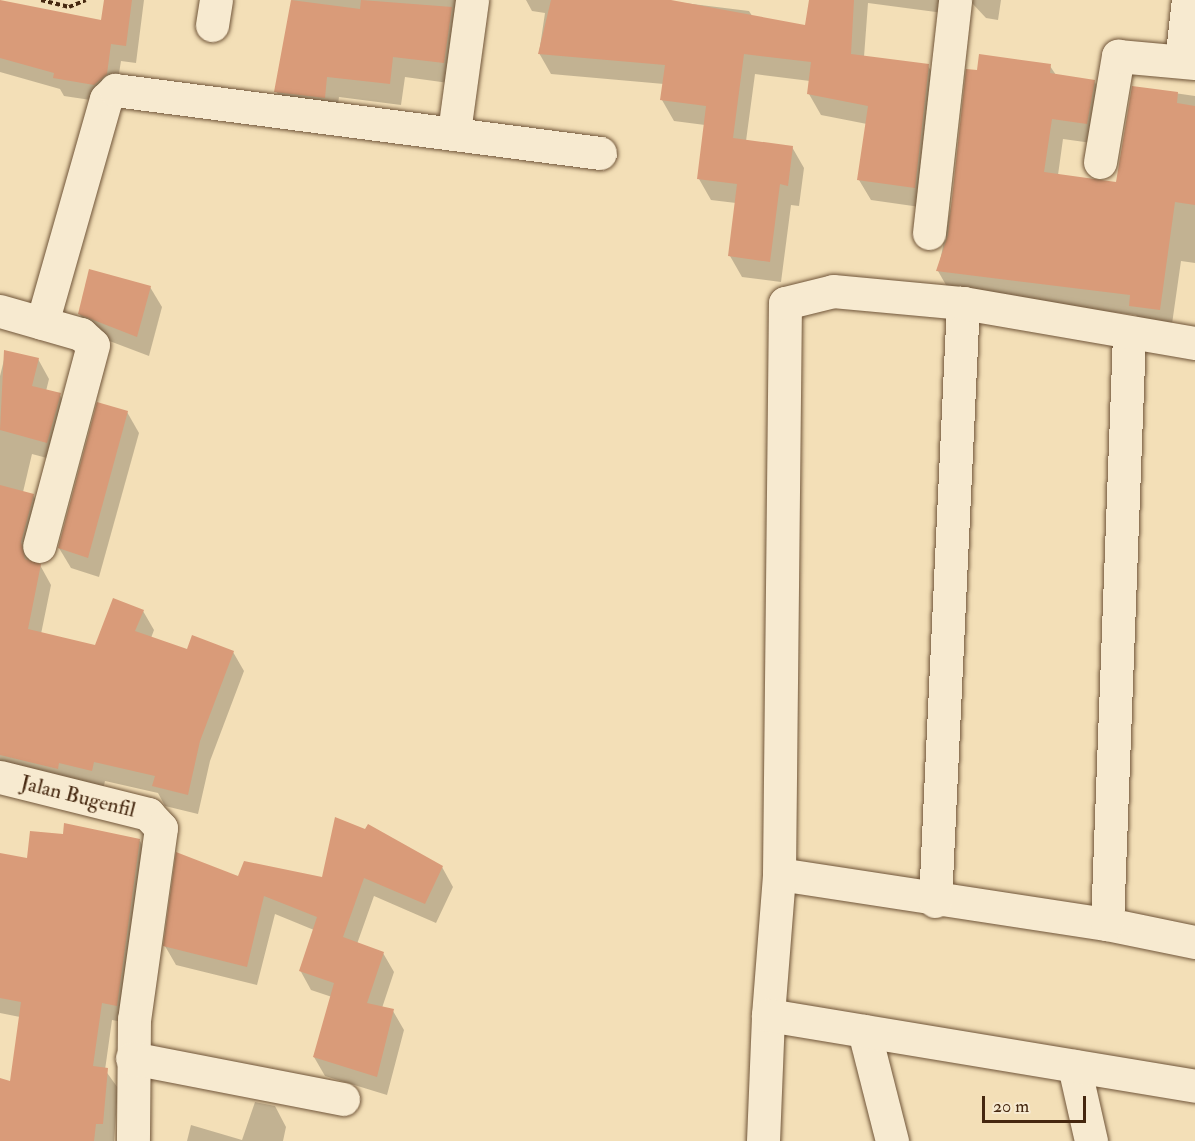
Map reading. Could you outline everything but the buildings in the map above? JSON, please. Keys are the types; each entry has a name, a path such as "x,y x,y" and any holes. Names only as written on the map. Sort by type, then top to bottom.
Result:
{"street":[{"path":"453,132 472,0"},
{"path":"929,232 955,0"},
{"path":"1100,162 1118,56 1188,62 1188,0"},
{"path":"42,323 106,99 115,90 453,132 600,153"},
{"path":"763,1141 768,1015 779,874 785,303 833,291 963,303 1129,335 1195,343"},
{"path":"935,901 963,303"},
{"path":"0,311 81,334 93,352 39,546"},
{"path":"1107,924 1129,335"},
{"name":"Jalan Bugenfil","path":"0,777 155,817 161,831 132,1058"},
{"path":"779,874 935,901 1107,924 1195,942"},
{"path":"768,1015 1195,1086"},
{"path":"864,1031 892,1141"},
{"path":"133,1141 132,1058 343,1099"},
{"path":"1074,1066 1091,1141"}],"path":[{"path":"41,0 69,7 86,0"}]}
